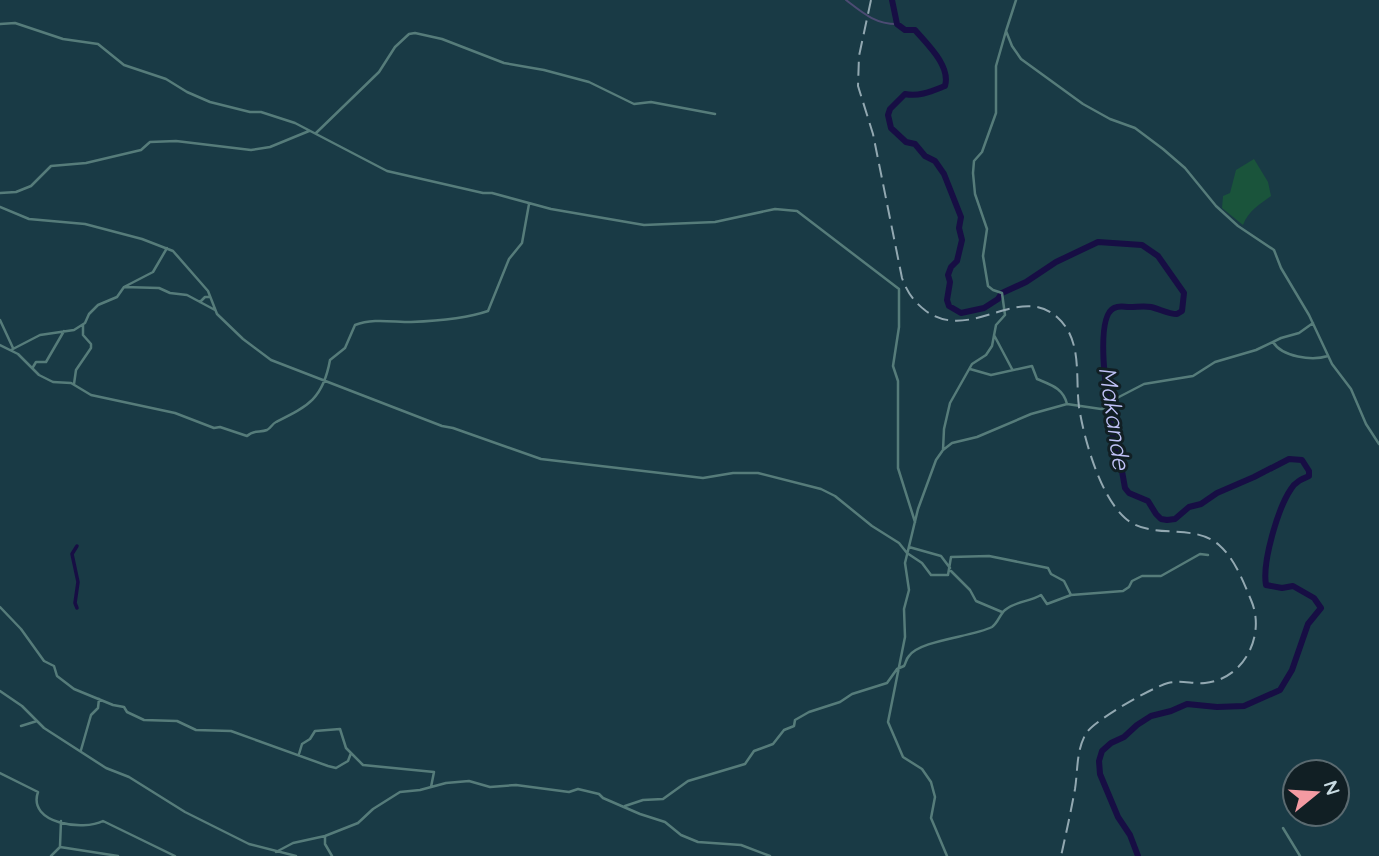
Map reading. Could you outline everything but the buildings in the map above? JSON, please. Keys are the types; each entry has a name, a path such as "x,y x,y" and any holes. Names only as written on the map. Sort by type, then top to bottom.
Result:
{"street":[{"path":"943,450 946,414 969,369 975,361 986,355 996,325 1005,312 1002,293 988,286 983,253 987,229 975,194 973,168 975,158 982,152 996,113 996,66 1016,0"},
{"path":"0,22 63,39 99,44 124,65 166,79 200,98 239,110 272,115 316,132 387,171 492,193 528,204 644,225 715,222 772,209 788,209 806,217 827,236 853,252 865,264 898,287 900,292 899,327 893,368 898,381 898,468 915,522"},
{"path":"1006,31 1021,58 1083,104 1110,119 1135,128 1163,149 1185,168 1216,206 1238,226 1273,249 1335,370 1350,389 1366,424 1379,444"},
{"path":"316,132 379,72 395,47 409,34 415,33 442,39 504,63 589,82 634,104 651,102 715,114"},
{"path":"0,194 31,186 51,166 86,163 141,150 150,142 176,141 251,150 270,147 309,131"},
{"path":"0,345 12,349 39,375 53,382 74,384 90,395 175,413 214,428 220,427 247,436 252,432 268,429 274,422 284,419 314,400 325,383 330,359 345,348 355,325 370,321 421,321 474,316 488,311 509,260 522,243 528,204"},
{"path":"0,207 29,219 85,225 142,239 173,251 210,297 216,310 243,338 271,360 442,426 541,459 703,478 733,473 758,473 802,484 835,496 872,526 899,543 907,553 922,563 931,575 947,576 951,570 951,557 971,555 1035,564 1047,568 1050,574 1063,580 1071,595"},
{"path":"12,349 40,335 74,330 83,324 93,309 117,297 124,287 153,272 166,248"},
{"path":"124,287 159,288 170,293 187,295 216,310"},
{"path":"200,302 205,297 210,297"},
{"path":"0,320 12,349"},
{"path":"947,856 931,818 935,797 931,782 922,769 905,760 889,724 888,715 896,691 905,638 904,609 909,590 905,563 907,553 933,468 943,450 954,441 977,437 1031,414 1067,404 1110,408 1116,398 1144,384 1191,377 1215,362 1301,332 1313,323"},
{"path":"74,384 76,370 91,348 83,335 83,324"},
{"path":"33,367 36,362 46,362 62,338 64,330"},
{"path":"994,335 1012,369"},
{"path":"1273,342 1282,351 1300,357 1314,359 1329,356"},
{"path":"969,369 991,375 1032,367 1037,379 1060,390 1067,404"},
{"path":"909,547 940,556 970,590 976,601 1002,612"},
{"path":"625,806 643,800 663,799 688,781 745,764 754,751 773,744 782,731 794,726 796,720 809,712 887,683 905,666 909,655 926,646 994,626 1002,612 1016,603 1026,603 1040,596 1048,604 1071,595 1123,590 1140,577 1161,576 1200,554 1208,555"},
{"path":"0,607 21,629 44,661 54,666 57,676 83,694 124,707 127,712 144,720 177,721 196,730 232,731 252,737 261,744 336,768 348,761 351,753"},
{"path":"0,691 22,706 44,728 106,768 129,776 161,798 237,839 296,856"},
{"path":"80,750 91,715 98,708 99,699"},
{"path":"21,726 37,721"},
{"path":"299,754 302,744 310,739 315,731 340,729 346,748 363,765 434,772 431,787"},
{"path":"0,773 38,792 36,806 43,815 88,826 103,821 175,856"},
{"path":"276,852 293,843 325,836 358,823 373,809 400,792 469,781 490,787 516,785 569,792 578,789 599,794 640,814 665,822 681,835 699,842 741,845 770,856"},
{"path":"51,856 60,847 61,821"},
{"path":"1283,828 1300,856"},
{"path":"325,836 332,856"},
{"path":"60,847 118,856"}],"green space":[{"path":"1254,159 1268,182 1271,196 1251,212 1243,225 1222,208 1223,196 1230,193 1236,170"}],"waterway":[{"path":"846,0 876,20 897,24"},
{"name":"Makande","path":"892,0 897,24 905,30 915,30 937,56 945,71 945,86 930,92 905,94 890,109 888,115 891,128 906,142 915,144 925,156 935,161 944,174 961,217 959,228 962,240 957,261 948,275 949,306 961,313 984,308 1002,293 1098,242 1142,245 1158,256 1184,293 1182,311 1177,314 1151,307 1120,306 1114,308 1107,317 1103,355 1105,380 1115,450 1125,488 1129,493 1148,501 1156,514 1167,520 1175,519 1189,507 1201,504 1217,493 1289,459 1302,460 1309,471 1309,476 1295,484 1286,498 1272,536 1266,563 1266,585 1282,588 1293,586 1314,598 1321,608 1308,624 1292,670 1280,690 1244,706 1187,704 1151,716 1102,751 1099,761 1100,774 1138,856"},
{"path":"77,546 72,554 78,582 75,603 77,608"}],"railway":[{"path":"871,0 859,56 858,86 873,134 902,278 909,292 926,311 943,319 960,321 1026,306 1042,308 1057,317 1071,336 1074,347 1079,407 1089,450 1101,482 1116,508 1135,525 1147,529 1197,534 1219,545 1238,571 1255,613 1256,627 1249,653 1231,673 1219,680 1205,683 1173,682 1160,686 1113,712 1087,732 1079,752 1075,789 1061,856"}]}
